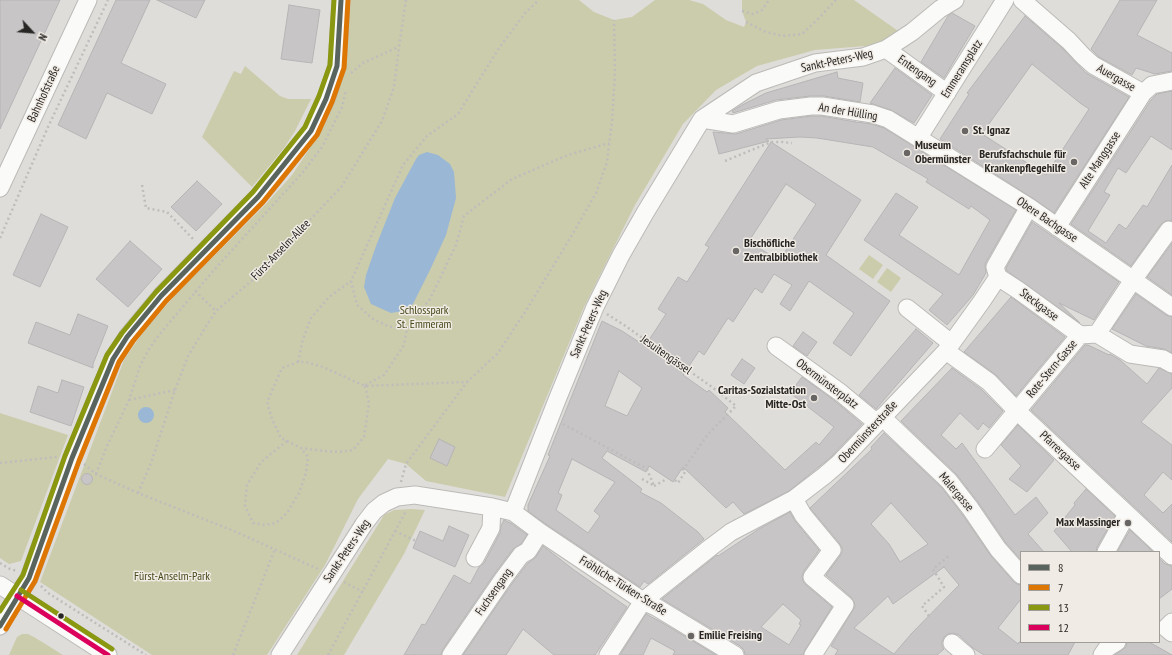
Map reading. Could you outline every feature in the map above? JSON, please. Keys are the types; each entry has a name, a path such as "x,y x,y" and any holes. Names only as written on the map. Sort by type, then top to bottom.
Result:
{"street":[{"name":"Bahnhofstraße","path":"0,188 88,0"},
{"path":"0,626 29,578 78,461 113,359 127,337 161,296 258,197 311,132 326,99 337,66 341,0"},
{"name":"Sankt-Peters-Weg","path":"280,655 364,524 374,511 384,503 397,496 415,495 492,507 513,512 595,307 621,255 702,119 756,83 815,63 864,57 886,50 912,32 940,9 955,0"},
{"name":"Auergasse","path":"1022,0 1070,41 1082,56 1093,65 1143,93 1152,85 1172,80"},
{"name":"Emmeramsplatz","path":"918,137 948,93 1000,2"},
{"name":"Entengang","path":"886,50 948,93"},
{"name":"Alte Manggasse","path":"1057,227 1143,93"},
{"name":"An der Hülling","path":"702,119 733,124 780,110 822,106 873,114 888,119 918,137"},
{"name":"Obere Bachgasse","path":"918,137 1029,207 1172,306"},
{"name":"Obermünsterstraße","path":"608,655 643,601 731,532 794,498 819,481 838,464 880,420 948,347 982,301 998,277 995,267 1029,207"},
{"path":"1168,362 1130,354 1097,334 1169,230 1172,231"},
{"name":"Steckgasse","path":"998,277 1080,335"},
{"path":"907,308 948,347"},
{"name":"Rote-Stern-Gasse","path":"985,449 1080,335 1097,334"},
{"name":"Obermünsterplatz","path":"776,346 880,420"},
{"name":"Pfarrergasse","path":"948,347 989,382 1017,411 1172,556"},
{"name":"Malergasse","path":"880,420 949,481 970,508 998,549 1020,574"},
{"path":"794,498 803,515 832,550 812,577 845,605 819,653"},
{"path":"475,558 491,528 492,507"},
{"name":"Fröhliche-Türken-Straße","path":"513,512 540,532 643,601 656,607 735,655"},
{"path":"1107,551 1127,514"},
{"name":"Fuchsengang","path":"451,655 503,579 521,555 528,551 540,532"},
{"path":"0,585 108,655"}],"path":[{"path":"0,238 48,127 108,0"},
{"name":"Fürst-Anselm-Allee","path":"138,493 152,463 175,390 188,356 216,311 256,277 342,186 382,121 394,87 406,0"},
{"path":"298,362 303,339 311,318 329,297 351,281 403,165 427,136 458,114 499,48 526,12 539,0"},
{"path":"742,11 753,14 762,10 769,0"},
{"path":"746,22 766,32 783,36 802,34 836,0"},
{"path":"397,496 406,464 467,382 498,353 527,309 596,193 607,162 612,121 615,73 614,20"},
{"path":"349,80 351,73 363,63 399,47"},
{"path":"96,474 107,446 129,400 140,366 149,349 195,291 303,172 322,147 342,107 347,87"},
{"path":"725,161 771,142 792,143"},
{"path":"365,386 384,375 404,345 407,328 430,299 456,245 464,216 512,179 568,155 609,143"},
{"path":"142,185 146,208 167,212 205,251"},
{"path":"351,281 357,305 373,319 390,327 407,328"},
{"path":"195,291 216,311"},
{"name":"Jesuitengässel","path":"595,307 624,325 712,387 736,406 708,434 683,470 685,472 678,483 674,480"},
{"path":"365,386 369,403 364,437 353,450 339,452 301,448 286,441 281,438 272,419 267,402 282,368 298,362 306,362 323,367 365,386 467,382"},
{"path":"129,400 175,390"},
{"path":"550,418 647,469 654,486"},
{"path":"286,441 261,462 248,485 245,506 253,523 265,525 276,523 287,513 299,493 306,473 308,457 301,448"},
{"path":"0,463 60,457 78,461 96,474 138,493 275,549 331,575 363,592"},
{"path":"642,479 654,486"},
{"path":"654,486 665,480"},
{"path":"328,655 415,495"},
{"path":"395,531 416,541"},
{"path":"233,655 275,549"},
{"path":"929,616 922,606 944,587 934,569 950,555"},
{"path":"0,562 39,584 48,593 146,655"}],"green space":[{"name":"Schlosspark St. Emmeram","path":"351,0 579,0 594,12 614,20 632,17 655,0 689,0 703,4 726,20 744,27 746,22 742,11 742,0 854,0 901,33 878,45 815,50 757,66 716,90 683,124 635,205 584,307 505,497 426,481 406,464 388,459 358,499 325,565 267,655 152,655 40,582 124,360 145,329 180,290 266,204 292,175 318,136 334,101 344,64"},
{"path":"245,66 280,96 288,99 311,99 295,131 284,148 252,187 202,137 234,71 241,74"},
{"path":"869,255 883,265 873,279 859,269"},
{"path":"887,268 901,278 891,292 877,282"},
{"path":"0,413 68,435 21,561 9,564 0,558"},
{"path":"394,510 425,510 404,554 344,655 297,655 384,515"},
{"path":"22,634 28,634 34,637 63,655 9,655 17,637"}],"water":[{"path":"427,152 438,155 450,164 454,172 456,198 446,235 413,304 403,311 391,313 371,304 364,287 366,275 395,198 416,159 419,155"},
{"path":"143,407 149,407 154,412 152,421 149,423 143,423 138,418 138,412"}],"building":[{"path":"0,0 60,0 0,129"},
{"path":"116,0 150,0 121,63 166,84 152,114 107,93 86,139 58,125"},
{"path":"157,0 205,0 196,18"},
{"path":"1120,0 1157,0 1137,35 1172,53 1172,71 1155,74 1136,68 1132,75 1099,57 1091,49"},
{"path":"289,5 320,10 312,63 281,59"},
{"path":"952,13 975,26 944,78 921,62 948,16"},
{"path":"1025,16 1062,48 1086,73 1129,97 1054,213 940,139 969,94 967,93","holes":["1032,64 1089,109 1046,175 982,134"]},
{"path":"895,68 932,95 914,123 891,110 870,103"},
{"path":"837,72 838,78 863,83 860,102 824,96 810,96 776,100 733,113 732,111 766,93"},
{"path":"1172,91 1172,150 1151,136 1126,173 1118,168 1104,192 1110,195 1088,231 1106,243 1119,224 1126,229 1143,205 1147,207 1172,165 1172,220 1161,224 1131,266 1071,224 1151,100 1157,94"},
{"path":"821,116 856,123 871,124 884,128 1016,210 986,262 986,273 973,295 947,325 929,310 943,294 864,240 896,193 918,207 899,235 959,275 990,220 971,206 969,209 926,182 928,179 873,147 817,138 800,137 766,139 769,141 719,154 713,132 736,134 781,120"},
{"path":"771,142 861,200 826,255 890,301 851,356 833,343 854,313 809,281 790,311 780,304 792,285 774,274 762,293 755,288 733,322 728,318 704,355 699,351 683,375 707,392 709,390 728,408 725,412 785,470 816,442 819,445 834,427 790,393 802,377 835,401 862,424 831,457 789,491 744,514 733,502 726,508 683,467 673,482 649,466 646,472 607,451 602,458 642,489 640,492 661,503 698,532 704,539 648,584 644,581 640,587 528,511 528,505 550,456 548,455 602,321 622,331 645,346 666,314 658,309 678,277 687,282 709,247 705,245","holes":["786,184 816,204 779,261 749,241","619,371 642,388 627,416 605,406","572,459 615,482 594,511 600,516 588,533 556,510 562,495 558,493"]},
{"path":"197,181 222,204 196,231 171,207"},
{"path":"41,214 68,227 40,287 13,275"},
{"path":"1032,222 1119,282 1094,320 1059,303 1080,323 1007,271 1006,268"},
{"path":"130,241 162,269 128,307 96,279"},
{"path":"1172,243 1172,295 1147,277"},
{"path":"1136,294 1166,315 1172,317 1172,353 1164,349 1146,346 1112,329"},
{"path":"1011,297 1065,337 1016,396 995,374 964,352"},
{"path":"78,314 108,326 93,364 93,368 28,343 36,322 70,335"},
{"path":"916,329 933,343 876,409 859,395"},
{"path":"803,332 817,342 807,356 793,346"},
{"path":"1085,345 1109,355 1110,354 1120,360 1147,384 1159,368 1172,374 1172,388 1141,422 1172,445 1172,480 1163,472 1144,495 1163,513 1172,504 1172,542 1031,410"},
{"path":"742,359 755,368 744,384 731,375"},
{"path":"952,368 982,390 1003,411 989,428 983,423 978,430 960,413 941,435 956,449 962,443 1015,515 1036,497 1048,513 1028,534 1043,551 1020,551 1020,559 1006,543 978,502 957,475 901,421"},
{"path":"62,380 84,387 71,426 30,412 38,386 58,393"},
{"path":"1018,425 1054,460 1027,492 1009,479 1021,466 1001,445"},
{"path":"884,433 942,488 991,556 1014,582 1020,585 1020,600 998,628 1018,644 1019,642 1074,643 1068,655 984,655 973,648 959,635 953,633 944,637 942,646 944,649 937,655 835,655 838,650 831,646 855,606 851,597 826,575 840,556 842,548 810,508 872,449 871,447","holes":["891,503 928,544 900,562 889,544 871,524","944,567 959,585 911,634 894,654 854,628 888,596 893,604"]},
{"path":"439,439 455,447 447,466 430,458"},
{"path":"87,473 91,475 93,479 91,483 87,485 83,483 81,479 83,475"},
{"path":"1086,489 1115,516 1096,551 1071,551 1054,531 1075,505 1074,503"},
{"path":"790,512 795,521 819,550 804,571 802,576 803,581 832,607 803,655 745,655 744,650 740,646 662,599 717,555 718,556 759,529","holes":["783,604 801,620 799,624 801,625 789,645 761,627"]},
{"path":"504,520 527,535 521,544 513,549 495,573 443,649 441,655 404,655 422,624 425,625 454,575 470,584 479,567 484,563 500,533"},
{"path":"449,526 469,535 455,567 413,548 420,531 443,541"},
{"path":"1130,530 1152,551 1118,551"},
{"path":"543,546 574,570 627,607 595,655 554,655 523,629 506,655 463,655 511,585 528,563 536,557"},
{"path":"1160,559 1165,564 1172,566 1172,589 1160,598"},
{"path":"646,614 716,655 673,655 675,651 651,638 643,655 620,655"},
{"path":"1127,643 1151,643 1172,655 1115,655 1126,647"}],"transit line":[{"name":"13","path":"0,611 23,575 65,456 107,355 122,333 156,292 253,192 305,127 319,96 330,65 334,0"},
{"name":"8","path":"0,626 29,578 72,458 113,359 127,337 161,296 258,197 311,131 326,99 337,66 341,0"},
{"name":"7","path":"6,629 35,581 79,461 119,362 133,341 166,301 263,202 317,135 332,102 344,68 348,0"},
{"name":"13","path":"21,590 112,649"},
{"name":"12","path":"17,596 108,655"}],"place":[{"name":"St. Ignaz","path":"965,131"},
{"name":"Museum Obermünster","path":"907,153"},
{"name":"Berufsfachschule für Krankenpflegehilfe","path":"1074,162"},
{"name":"Bischöfliche Zentralbibliothek","path":"736,251"},
{"name":"Caritas-Sozialstation Mitte-Ost","path":"814,398"},
{"name":"Max Massinger","path":"1128,523"},
{"name":"Emilie Freising","path":"691,636"}],"park label":[{"name":"Fürst-Anselm-Park","path":"172,577"}]}
